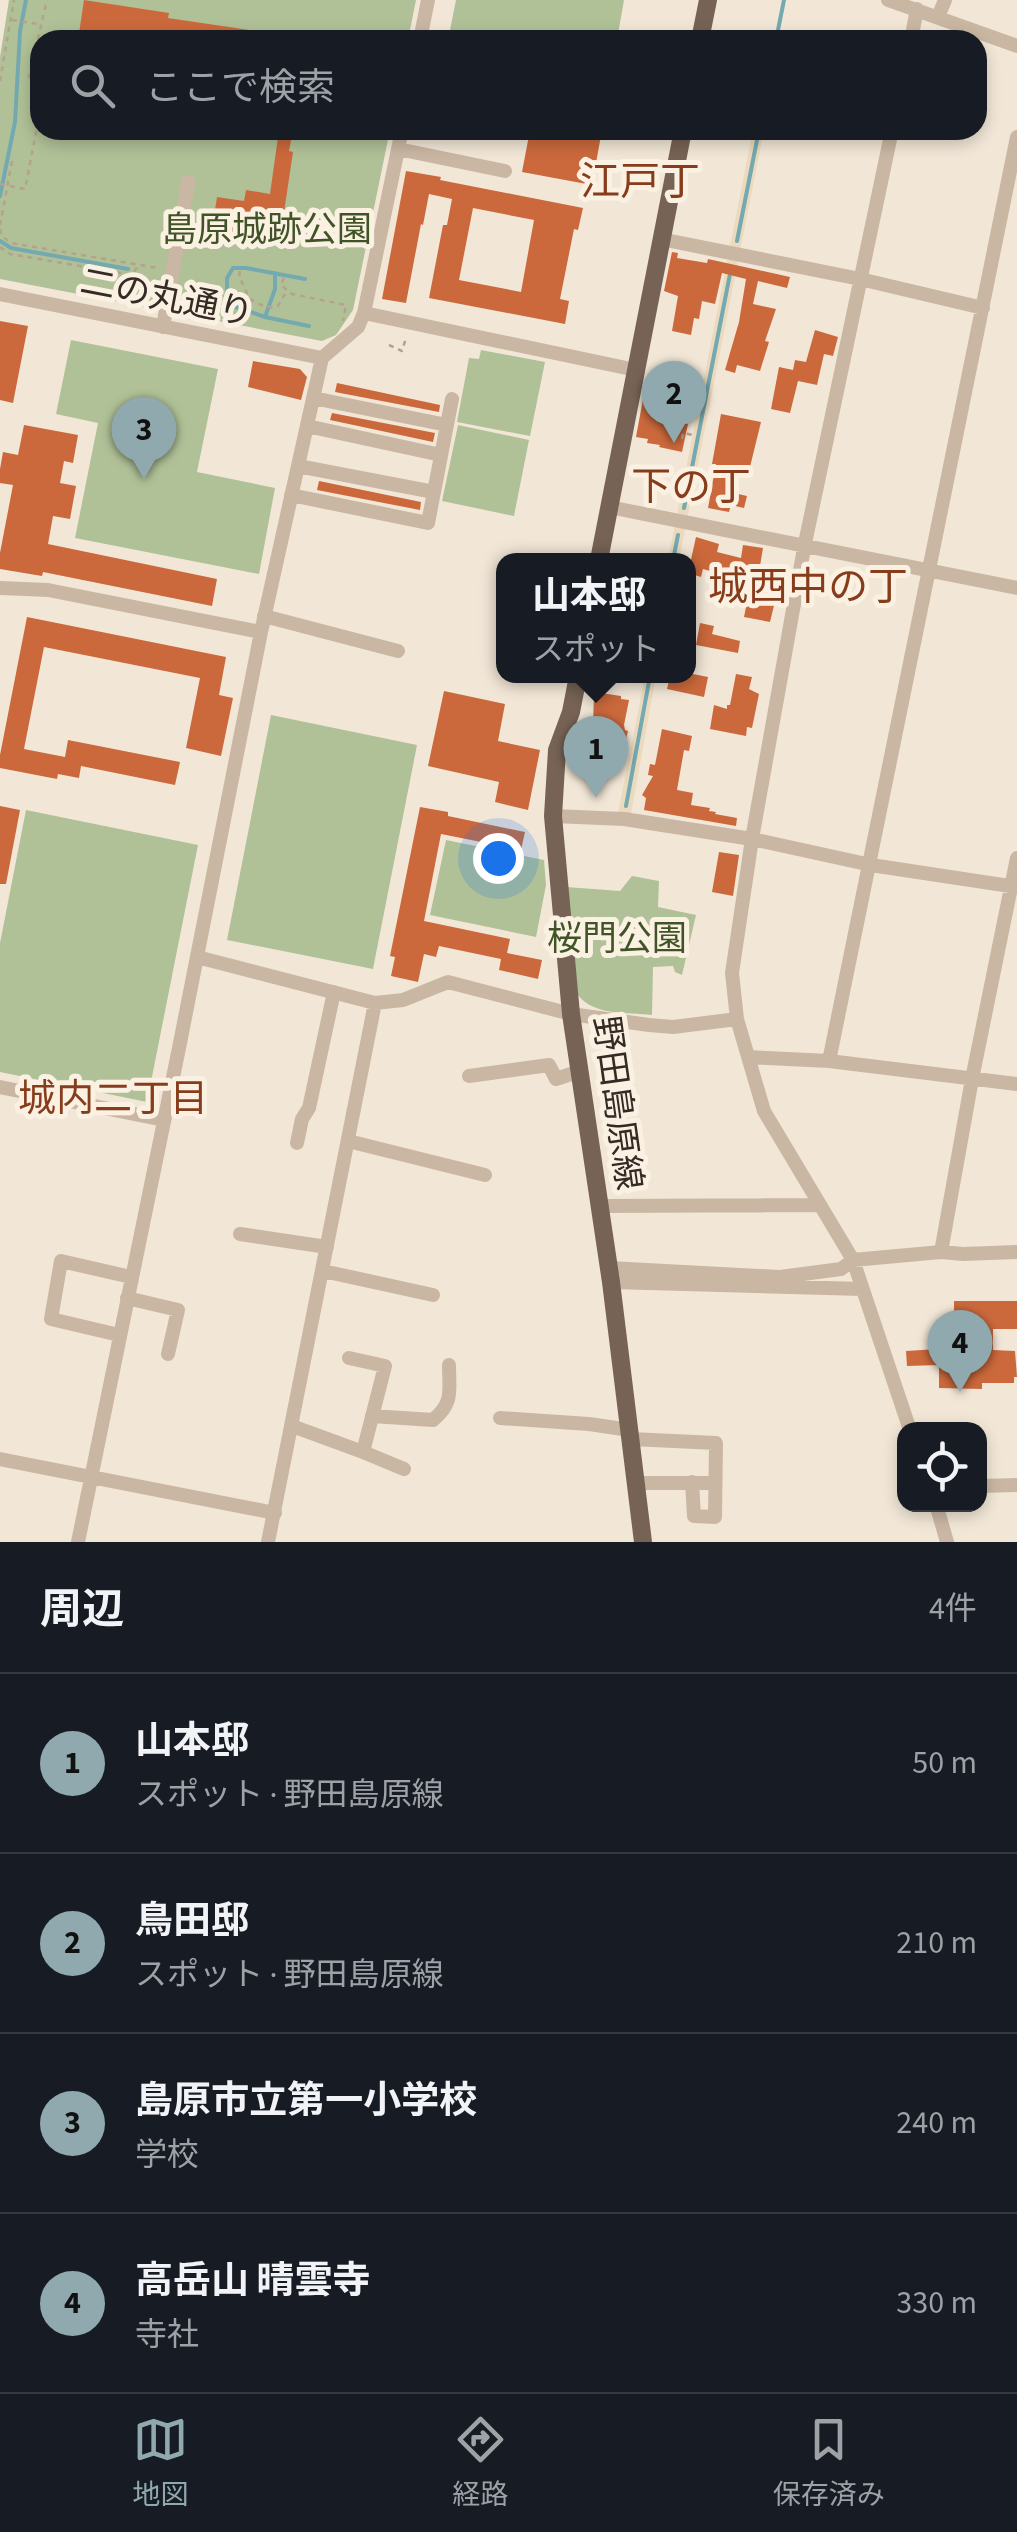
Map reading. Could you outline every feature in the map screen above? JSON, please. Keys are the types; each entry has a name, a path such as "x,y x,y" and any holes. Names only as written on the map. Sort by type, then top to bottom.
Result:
{"main road":[{"path":"702,30 708,0"},
{"path":"600,553 681,140"},
{"name":"野田島原線","path":"577,683 557,750 553,816 572,1014 643,1542"}],"street":[{"path":"422,30 428,0"},
{"path":"888,0 973,30"},
{"path":"938,17 946,0"},
{"path":"913,30 918,9"},
{"path":"987,35 1017,46"},
{"path":"830,1061 1017,137"},
{"path":"78,1542 260,632 322,358 358,327 364,312 400,140"},
{"path":"890,140 804,548 732,973 737,1019 764,1110 853,1260 907,1422"},
{"path":"398,149 505,171"},
{"path":"163,327 188,182"},
{"path":"662,238 983,308"},
{"name":"二の丸通り","path":"0,294 322,358"},
{"path":"364,312 636,370"},
{"path":"313,398 447,426"},
{"path":"291,496 428,523 452,399"},
{"path":"307,426 441,455"},
{"path":"298,466 434,492"},
{"path":"609,507 1017,588"},
{"path":"0,588 48,590 260,632"},
{"path":"264,616 398,651"},
{"path":"553,816 624,818 752,839 871,865 1014,886"},
{"path":"941,1252 1017,858"},
{"path":"197,957 375,1002 402,1000 448,982 572,1014 673,1027 737,1019"},
{"path":"297,1144 302,1119 310,1108 334,992"},
{"path":"268,1542 375,1002"},
{"path":"748,1058 830,1061 1017,1084"},
{"path":"469,1076 549,1065 556,1078 580,1071"},
{"path":"0,1087 164,1120"},
{"path":"348,1141 484,1175"},
{"path":"600,1206 819,1205"},
{"path":"240,1234 327,1246"},
{"path":"610,1275 780,1277 841,1269 853,1260 941,1252 1017,1252"},
{"path":"120,1335 51,1319 61,1262 131,1277"},
{"path":"322,1271 433,1295"},
{"path":"610,1275 862,1290"},
{"path":"126,1298 178,1310 168,1354"},
{"path":"349,1358 385,1366 364,1452"},
{"path":"372,1416 433,1420 445,1410 449,1365"},
{"path":"500,1418 589,1424 630,1434 716,1443 714,1517 694,1516 692,1482"},
{"path":"292,1426 404,1469"},
{"path":"0,1460 275,1514"},
{"path":"636,1483 715,1482"},
{"path":"987,1486 1017,1485"},
{"path":"938,1512 947,1542"}],"path":[{"path":"0,81 14,0"},
{"path":"40,30 47,0"},
{"path":"12,20 41,24"},
{"path":"0,184 24,188 34,140"},
{"path":"12,160 1,237 11,243 164,269"},
{"path":"0,247 10,254 132,275 138,266"},
{"path":"240,271 246,293 254,302 274,308 287,291"},
{"path":"284,278 281,286 292,294 346,305 342,328"},
{"path":"230,296 237,299 246,293"},
{"path":"388,345 402,351 407,332"},
{"path":"682,439 683,433 693,435"}],"green space":[{"name":"島原城跡公園","path":"9,0 416,0 410,30 30,30 30,140 388,140 353,310 336,335 322,341 0,279 0,57"},
{"path":"456,0 624,0 619,30 450,30"},
{"path":"71,340 218,369 197,472 275,488 259,574 75,538 98,423 56,414"},
{"path":"481,350 545,362 530,436 457,422 469,358 479,359"},
{"path":"458,425 529,440 514,516 442,501"},
{"path":"271,715 417,745 373,969 227,940"},
{"path":"26,810 198,845 147,1102 0,1072 0,943"},
{"path":"446,840 544,860 546,885 536,937 430,915"},
{"name":"桜門公園","path":"632,876 659,881 658,907 696,915 682,975 673,966 653,967 652,1015 602,1010 578,995 566,887 620,891"}],"shaded area":[{"path":"751,140 762,140 680,553 669,553"},
{"path":"644,683 655,683 631,814 618,813"}],"building":[{"path":"84,0 250,30 80,30"},
{"path":"278,140 291,140 289,151 293,152 280,239 212,229 217,197 244,201 246,190 270,194"},
{"path":"528,140 600,140 592,185 522,172"},
{"path":"406,171 583,208 578,230 574,229 560,299 569,301 565,324 429,298 452,199 429,194 406,303 382,299","holes":["473,208 534,220 521,292 459,280"]},
{"path":"672,252 678,253 677,258 707,263 708,259 790,277 787,288 758,281 753,304 776,309 760,371 737,365 735,373 725,370 746,279 722,273 715,304 702,301 691,335 672,331 678,296 664,291"},
{"path":"0,321 28,326 13,403 0,400"},
{"path":"815,330 838,337 833,356 824,354 817,385 798,381 790,413 771,409 779,367 793,370 795,360 806,362"},
{"path":"253,361 300,369 307,377 301,400 248,387"},
{"path":"658,382 673,386 666,419 688,424 682,452 636,437 645,388 656,391"},
{"path":"337,383 440,405 439,412 335,392"},
{"path":"332,413 435,433 433,442 330,420"},
{"path":"721,414 761,422 749,471 738,469 734,493 747,496 744,508 731,505 729,512 708,508"},
{"path":"24,425 78,435 73,463 64,461 60,483 76,486 70,519 53,516 48,544 217,579 212,606 43,572 42,576 0,569 13,485 0,483 0,469 3,452 18,455"},
{"path":"319,481 421,502 420,510 317,490"},
{"path":"696,537 719,544 717,552 741,558 743,545 763,548 760,566 784,571 783,575 788,576 786,587 778,589 770,622 744,617 751,582 703,569 701,577 696,575 696,553 692,553"},
{"path":"27,617 226,657 219,695 233,698 221,756 186,748 200,678 44,647 24,749 65,757 68,740 180,762 175,785 81,766 79,778 58,774 57,779 0,768"},
{"path":"700,623 714,626 712,634 740,641 738,653 696,645"},
{"path":"736,674 752,677 749,689 759,694 752,728 747,727 746,736 710,729 714,705 727,709 730,705"},
{"path":"696,675 708,677 704,697 667,689 668,683 696,683"},
{"path":"444,691 505,704 498,741 540,750 528,810 495,802 499,782 428,766"},
{"path":"594,692 629,700 624,747 603,743 605,730 593,727"},
{"path":"662,729 692,736 689,751 684,750 677,790 693,793 691,805 737,818 736,826 644,810 646,798 642,795 653,776 648,775 650,764 655,765"},
{"path":"0,806 20,810 6,884 0,884"},
{"path":"420,807 525,832 521,850 441,834 424,921 510,939 507,953 542,960 538,979 499,970 501,959 439,946 436,957 424,954 418,982 391,976 395,957 390,956"},
{"path":"719,852 739,855 733,896 712,892"},
{"path":"954,1301 1017,1301 1017,1329 993,1329 993,1350 1015,1351 1014,1383 982,1383 982,1389 939,1388 939,1365 907,1366 906,1351 954,1348"}],"waterway":[{"path":"0,196 15,122 20,31 26,0"},
{"path":"778,30 784,0"},
{"path":"737,241 757,140"},
{"path":"0,241 11,248 128,269"},
{"path":"305,279 233,268 227,278 227,301 265,317 309,326"},
{"path":"265,317 275,289 275,273"},
{"path":"684,508 730,274"},
{"path":"674,553 678,535"},
{"path":"626,806 649,683"}],"place":[{"name":"鳥田邸","path":"674,443"},
{"name":"島原市立第一小学校","path":"144,479"},
{"name":"山本邸","path":"596,798"},
{"name":"高岳山 晴雲寺","path":"960,1392"}],"district":[{"name":"江戸丁","path":"640,181"},
{"name":"下の丁","path":"691,486"},
{"name":"城西中の丁","path":"808,586"},
{"name":"城内二丁目","path":"113,1098"}]}
